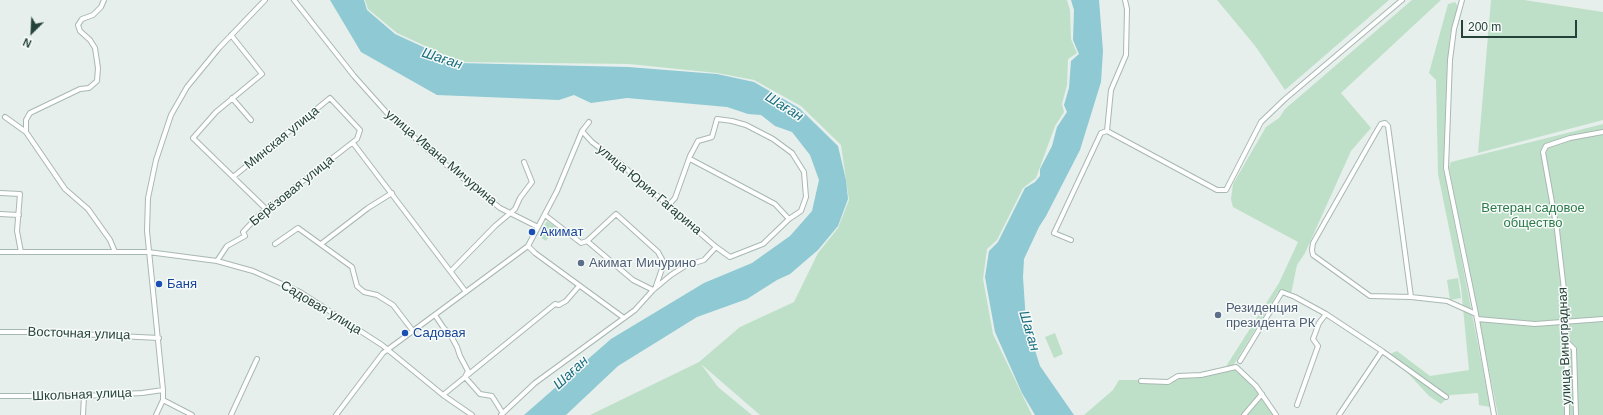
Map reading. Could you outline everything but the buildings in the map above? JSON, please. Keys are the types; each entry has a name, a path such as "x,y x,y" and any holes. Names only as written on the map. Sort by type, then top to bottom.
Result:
{"street":[{"path":"26,132 26,120 30,113 80,89 89,88 97,81 98,68 95,48 90,40 80,31 78,25 82,19 92,15 101,7 104,0"},
{"path":"156,415 163,400 163,390 159,338 148,252 148,198 166,128 176,105 187,88 231,35 265,0"},
{"name":"улица Ивана Мичурина","path":"294,0 354,76 387,114 439,160 500,208 538,227"},
{"path":"1108,131 1111,90 1126,55 1127,9 1125,0"},
{"path":"1071,240 1054,233 1101,133 1108,131 1217,190 1226,190 1261,122 1402,0"},
{"path":"1462,0 1453,35 1450,60 1446,168 1477,319 1494,415"},
{"path":"231,35 262,74 232,98 205,123 193,138 267,210"},
{"path":"232,98 251,120"},
{"name":"Минская улица","path":"233,177 330,98 360,130 358,139"},
{"path":"5,117 26,132 65,189 88,209 110,240 115,252"},
{"path":"668,206 675,198 690,159 698,141 712,137 717,119 746,125 773,138 792,153 804,172 806,197 801,211 789,219 775,204 690,159"},
{"path":"336,415 388,350 528,246 557,191 582,132 589,122"},
{"path":"1411,296 1388,126 1385,123 1381,124 1353,171 1313,243 1312,250 1318,259 1370,296 1411,296 1447,302 1476,314"},
{"name":"улица Юрия Гагарина","path":"582,132 730,258 763,244 789,219"},
{"name":"улица Виноградная","path":"1567,415 1566,321 1557,230 1543,149 1546,146 1570,138 1603,132"},
{"name":"Берёзовая улица","path":"217,261 227,246 245,236 243,232 258,215 267,210 358,139"},
{"path":"352,143 466,292"},
{"path":"451,271 514,209 532,182 524,162"},
{"path":"0,193 20,194 17,231 21,252"},
{"path":"321,244 368,208 392,194"},
{"path":"0,214 19,215"},
{"path":"545,215 581,243 586,241 616,214 658,252 664,263 654,288"},
{"path":"275,244 298,228 352,267 357,286 364,292 377,295 393,305 413,331"},
{"path":"586,241 633,280 654,288"},
{"path":"528,246 534,253 624,318"},
{"path":"465,377 480,394 492,396 501,414 535,383 598,335 635,310 654,288 685,266 704,260 716,247"},
{"name":"Садовая улица","path":"0,252 148,252 217,261 253,271 295,289 388,350 443,395 472,415"},
{"path":"443,395 555,304 558,305 566,301 580,286"},
{"path":"1240,362 1282,292 1295,297 1326,314 1382,351 1446,397"},
{"path":"1297,405 1318,346 1313,338 1319,323 1326,314"},
{"path":"435,315 457,347 468,371 465,377"},
{"path":"1477,319 1535,324 1603,318"},
{"name":"Восточная улица","path":"0,332 39,332 159,338"},
{"path":"1567,342 1574,349 1576,415"},
{"path":"1340,415 1382,351"},
{"path":"230,415 257,359"},
{"path":"1141,381 1168,382 1178,376 1200,375 1236,367 1256,386 1276,415"},
{"name":"Школьная улица","path":"0,396 84,396 142,393 163,390"},
{"path":"1244,415 1262,394"},
{"path":"83,415 84,396"},
{"path":"163,400 192,415"}],"green space":[{"path":"365,0 1067,0 1070,10 1071,39 1077,53 1068,59 1067,85 1062,104 1064,112 1055,126 1036,178 1023,188 997,240 987,249 983,279 993,334 1032,415 760,415 701,364 718,387 752,415 590,415 699,362 740,327 794,302 818,253 838,228 849,200 841,145 801,106 754,80 717,73 629,64 460,62 397,33 368,9"},
{"path":"1217,0 1389,0 1285,90 1256,47"},
{"path":"1412,0 1441,0 1341,93 1371,128 1351,151 1305,253 1297,265 1291,294 1278,292 1233,366 1279,415 1084,415 1113,390 1119,380 1166,380 1176,375 1207,372 1225,368 1279,283 1298,242 1233,207 1231,199 1233,184 1266,127 1279,118 1285,109"},
{"path":"1491,0 1524,0 1603,12 1603,120 1478,153"},
{"path":"1455,2 1458,7 1450,34 1446,96 1444,169 1490,407 1479,405 1478,393 1450,395 1441,404 1429,396 1390,354 1397,351 1430,376 1469,370 1461,287 1438,174 1436,80 1429,73 1448,4"},
{"name":"Ветеран садовое общество","path":"1603,124 1603,415 1498,415 1449,169 1450,164 1451,162"},
{"path":"547,221 556,227 546,241 538,236"},
{"path":"1458,278 1461,298 1450,300 1447,280"},
{"path":"1055,333 1063,354 1054,358 1045,337"}],"water":[{"name":"Шаған","path":"330,0 364,0 367,10 395,34 458,63 628,67 717,74 754,82 799,108 838,146 846,180 848,199 838,226 818,250 790,274 777,280 747,299 697,317 618,366 566,415 524,415 611,339 704,283 752,263 790,236 812,211 819,180 810,155 792,132 775,126 761,115 748,114 727,107 627,98 591,103 574,95 559,100 437,95 361,52"},
{"path":"1071,0 1099,0 1103,51 1101,82 1080,150 1039,227 1024,259 1023,277 1026,322 1040,366 1074,415 1035,415 1022,393 995,332 985,277 989,251 998,242 1025,188 1035,182 1040,176 1040,169 1052,146 1057,127 1067,112 1064,105 1069,88 1071,61 1079,54 1073,40 1074,10"}],"place":[{"name":"Акимат","path":"532,232"},
{"name":"Акимат Мичурино","path":"581,263"},
{"name":"Баня","path":"159,284"},
{"name":"Резиденция президента РК","path":"1218,315"},
{"name":"Садовая","path":"405,333"}]}
